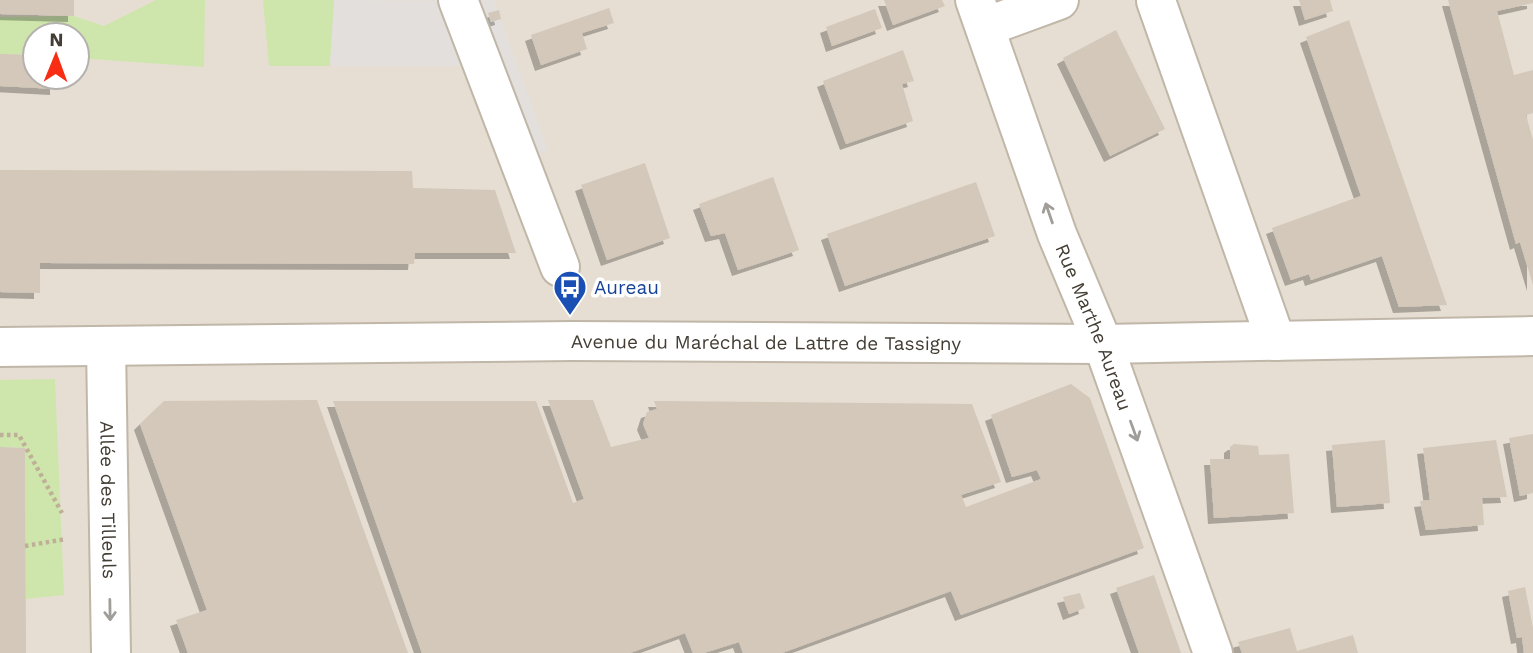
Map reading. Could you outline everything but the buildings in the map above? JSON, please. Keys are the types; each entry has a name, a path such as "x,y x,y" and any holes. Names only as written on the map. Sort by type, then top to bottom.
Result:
{"street":[{"path":"458,0 560,267"},
{"path":"980,14 1059,0"},
{"path":"1156,1 1276,341"},
{"name":"Rue Marthe Aureau","path":"980,14 1057,234 1103,344 1213,653"},
{"name":"Avenue du Maréchal de Lattre de Tassigny","path":"0,347 572,341 1103,344 1533,336"},
{"name":"Allée des Tilleuls","path":"106,346 111,653"}],"path":[{"path":"0,435 19,435 63,514"}],"shaded area":[{"path":"0,0 1533,0 1533,653 0,653"},
{"path":"334,0 446,1 465,66 330,66"},
{"path":"473,0 494,0 548,150 530,160"}],"green space":[{"path":"156,0 205,0 204,67 91,59 91,22 104,26"},
{"path":"263,0 334,0 330,66 269,66"},
{"path":"74,16 89,21 21,21 21,55 0,54 0,17"},
{"path":"55,379 64,595 26,599 25,448 0,447 0,380"}],"place":[{"name":"Aureau","path":"570,317"}]}
